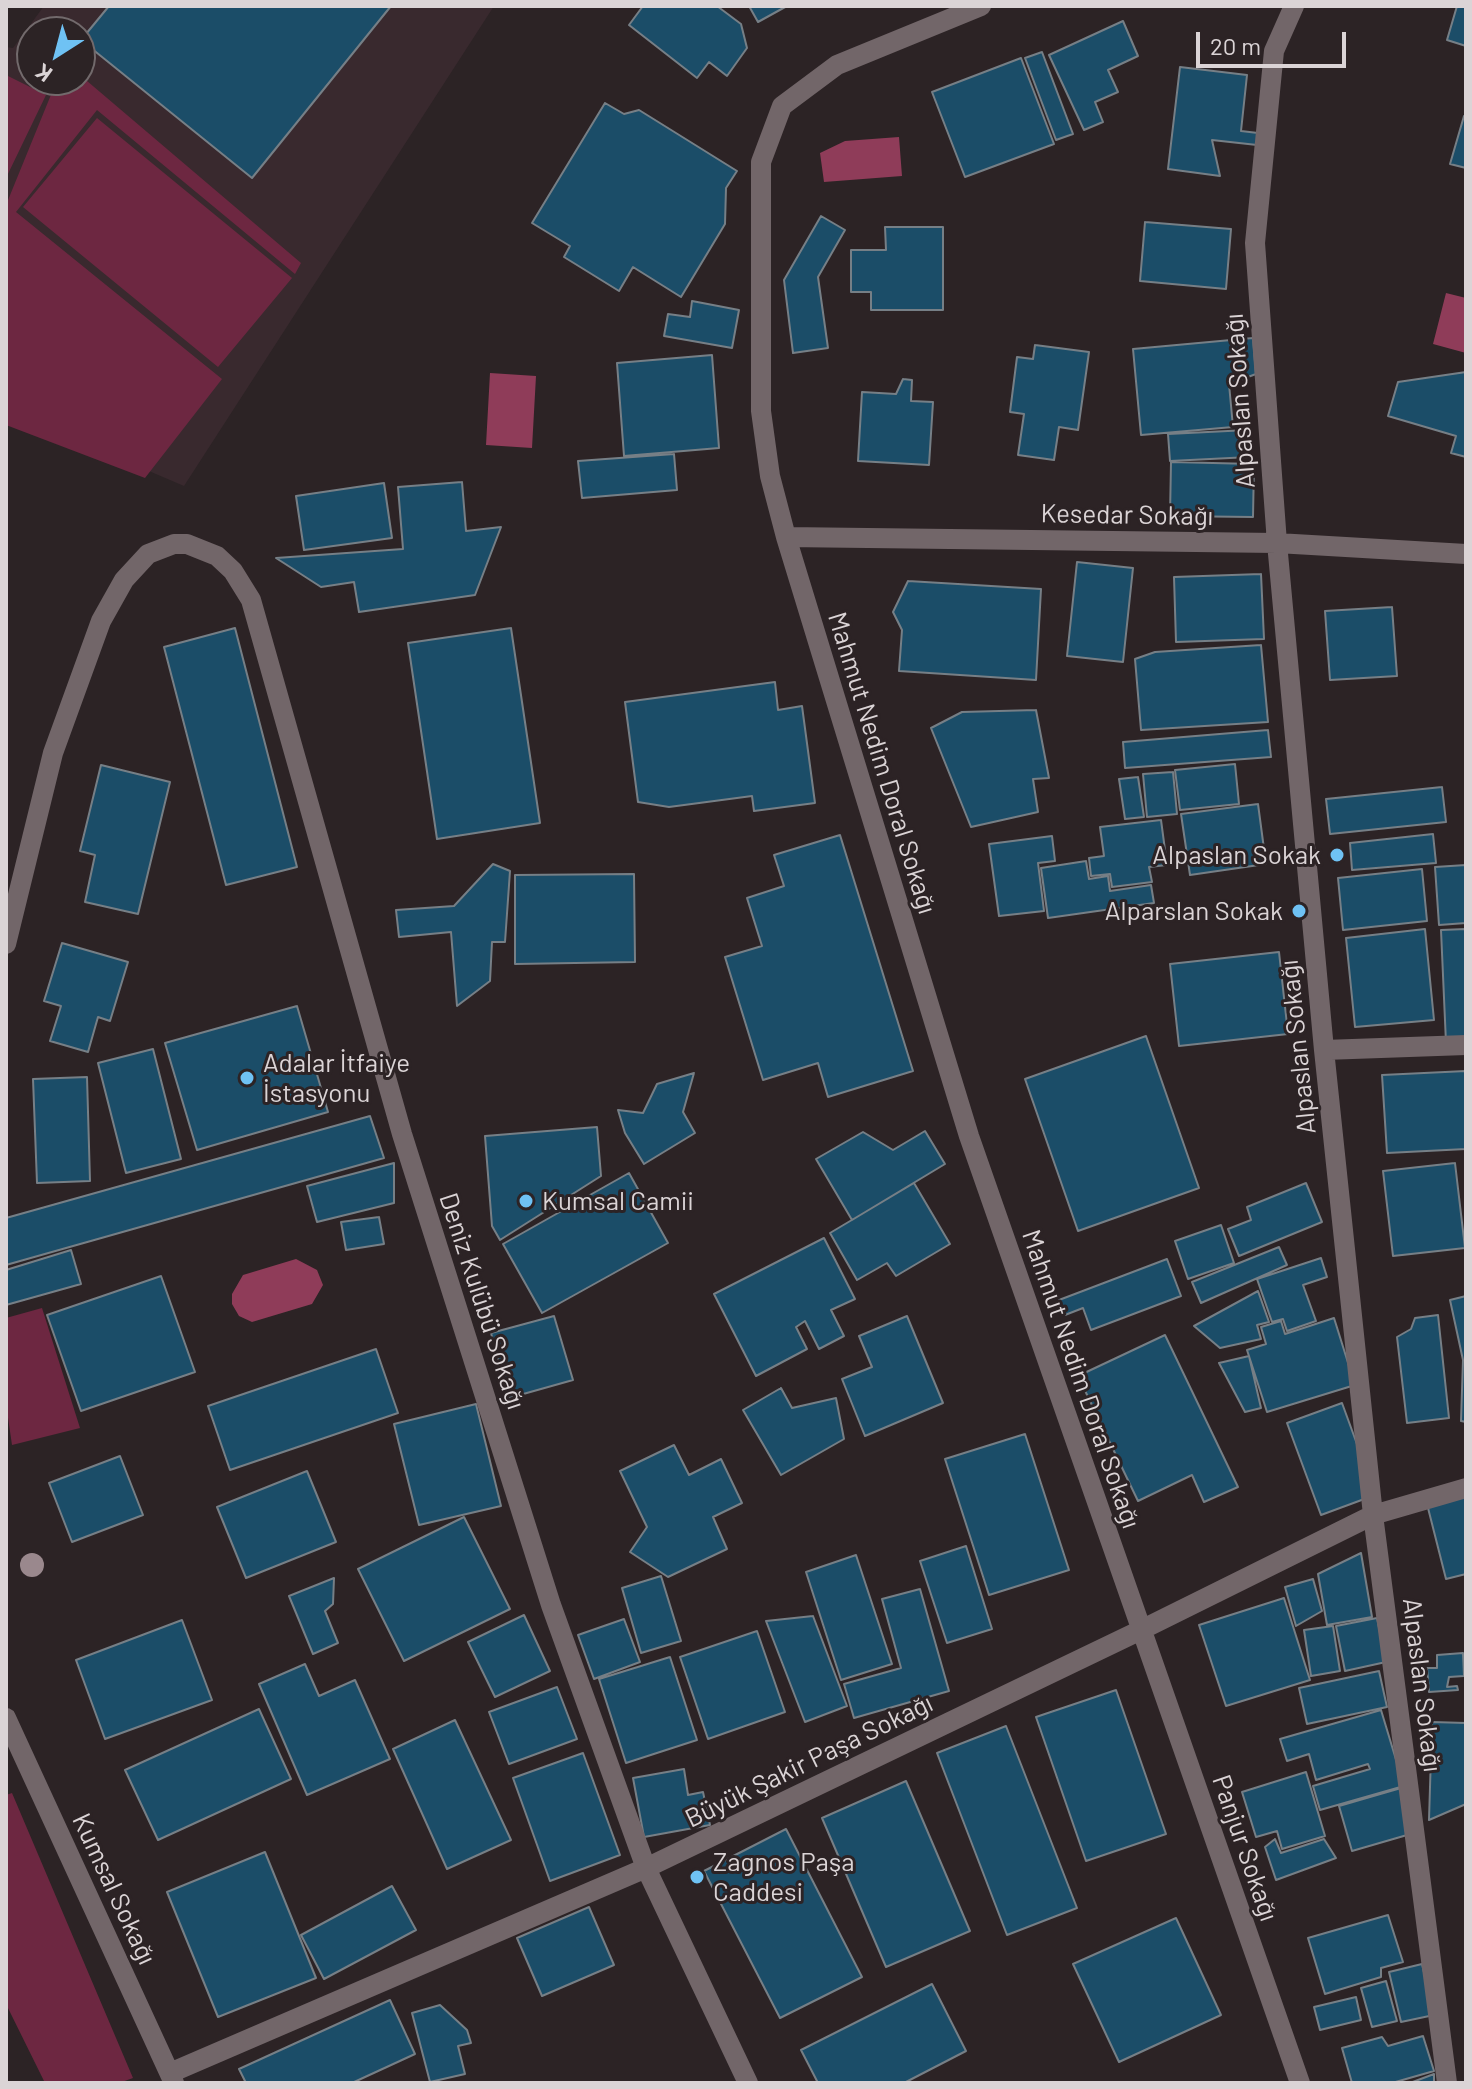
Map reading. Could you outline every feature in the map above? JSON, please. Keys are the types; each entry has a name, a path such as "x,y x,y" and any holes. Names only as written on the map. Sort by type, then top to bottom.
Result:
{"street":[{"name":"Mahmut Nedim Doral Sokağı","path":"981,6 837,65 782,106 761,162 761,411 770,476 786,537 969,1136 1141,1630"},
{"name":"Alpaslan Sokağı","path":"1294,6 1274,51 1255,243 1277,543 1324,1050 1373,1515 1447,2083"},
{"name":"Kesedar Sokağı","path":"786,537 1277,543 1466,554"},
{"name":"Deniz Kulübü Sokağı","path":"6,944 53,753 101,621 124,580 148,554 174,544 187,544 217,556 233,571 251,600 402,1134 551,1605 646,1868 748,2083"},
{"path":"1324,1050 1466,1045"},
{"name":"Büyük Şakir Paşa Sokağı","path":"172,2078 646,1868 1373,1515 1466,1488"},
{"name":"Panjur Sokağı","path":"1141,1630 1300,2083"},
{"name":"Kumsal Sokağı","path":"6,1718 172,2078"}],"shaded area":[{"path":"44,6 494,6 184,486 6,410 6,47 13,48 16,44 16,96 96,96 96,16 37,16"},
{"path":"6,75 16,80 16,96 46,96 6,178"},
{"path":"96,89 301,263 295,274 97,110 16,212 222,379 145,478 6,425 6,205 50,96 96,96"},
{"path":"97,118 292,278 218,367 23,207"},
{"path":"899,137 902,176 824,182 820,153 845,141"},
{"path":"1446,293 1466,298 1466,353 1433,344"},
{"path":"490,373 536,376 532,448 486,445"},
{"path":"296,1259 317,1270 323,1285 312,1304 252,1322 239,1316 232,1304 232,1294 243,1275"},
{"path":"42,1308 80,1428 12,1445 6,1404 6,1318"},
{"path":"12,1793 133,2078 119,2083 45,2083 6,2004 6,1795"}],"building":[{"path":"109,6 391,6 252,178 96,52 96,22"},
{"path":"643,6 717,6 741,24 747,48 727,76 709,62 697,78 629,25"},
{"path":"749,6 787,6 758,22"},
{"path":"1457,6 1466,6 1466,46 1447,40"},
{"path":"1123,21 1138,56 1108,70 1118,92 1095,102 1103,122 1084,130 1049,55"},
{"path":"1042,52 1073,134 1056,140 1025,58"},
{"path":"1021,58 1054,144 965,177 932,92"},
{"path":"1180,67 1247,75 1241,131 1258,133 1257,145 1212,140 1220,176 1168,169"},
{"path":"605,103 624,114 639,110 737,171 726,188 725,224 681,297 633,267 619,291 564,257 570,246 532,223"},
{"path":"1466,116 1466,168 1450,164"},
{"path":"821,216 845,230 818,277 828,348 793,353 784,280"},
{"path":"1145,222 1231,229 1226,289 1140,281"},
{"path":"885,227 943,227 943,310 871,310 871,292 851,292 851,250 886,250"},
{"path":"692,301 739,310 732,348 664,336 668,314 690,317"},
{"path":"1253,338 1256,374 1229,384 1233,427 1141,435 1133,349"},
{"path":"1035,345 1089,352 1078,430 1059,427 1054,460 1018,455 1024,414 1010,412 1017,357 1033,359"},
{"path":"712,355 719,448 624,456 617,363"},
{"path":"1466,372 1466,457 1451,453 1456,436 1388,416 1398,382"},
{"path":"903,379 912,380 911,401 933,402 929,465 858,461 862,392 896,394"},
{"path":"1248,430 1250,457 1170,461 1168,434"},
{"path":"674,454 677,490 582,498 578,461"},
{"path":"1171,462 1254,464 1253,517 1170,516"},
{"path":"462,482 466,531 501,527 475,595 359,612 354,582 321,587 276,558 403,549 398,487"},
{"path":"384,483 392,538 304,550 296,496"},
{"path":"1077,562 1133,568 1123,662 1067,656"},
{"path":"1261,574 1264,639 1176,642 1174,577"},
{"path":"908,581 1041,589 1036,680 899,671 902,630 893,612"},
{"path":"1392,607 1397,676 1330,680 1325,611"},
{"path":"235,628 297,867 226,885 164,647"},
{"path":"511,628 540,823 437,839 408,643"},
{"path":"1261,645 1268,722 1141,730 1135,659 1155,652"},
{"path":"775,682 778,710 802,706 815,803 754,811 752,796 669,807 638,802 625,702"},
{"path":"1036,710 1049,778 1033,779 1038,812 971,827 931,728 962,712"},
{"path":"1268,730 1271,757 1125,768 1123,742"},
{"path":"1235,764 1239,804 1180,810 1175,770"},
{"path":"101,765 170,782 138,914 85,902 95,855 80,851"},
{"path":"1173,772 1177,814 1147,817 1143,774"},
{"path":"1138,777 1144,817 1125,819 1119,779"},
{"path":"1442,787 1446,822 1330,834 1326,799"},
{"path":"1258,804 1266,864 1190,875 1181,814"},
{"path":"1161,820 1167,865 1149,867 1152,882 1112,887 1110,874 1091,876 1089,858 1104,856 1100,827"},
{"path":"1433,834 1436,863 1352,870 1350,843"},
{"path":"840,835 913,1071 828,1097 818,1063 763,1080 725,957 762,946 747,898 784,886 774,855"},
{"path":"1052,836 1055,861 1038,863 1044,911 999,916 989,844"},
{"path":"1086,861 1089,879 1108,876 1110,891 1151,885 1154,903 1048,918 1041,868"},
{"path":"493,864 510,871 505,942 492,942 490,981 457,1006 451,932 399,937 396,910 454,906"},
{"path":"1466,865 1466,923 1439,925 1435,867"},
{"path":"1422,869 1427,921 1343,930 1338,878"},
{"path":"634,874 635,962 515,964 515,875"},
{"path":"1425,929 1434,1020 1355,1027 1346,938"},
{"path":"1466,929 1466,1042 1446,1043 1441,930"},
{"path":"62,943 128,962 110,1021 98,1017 88,1052 50,1041 61,1006 44,1001"},
{"path":"1279,952 1288,1034 1179,1046 1170,964"},
{"name":"Adalar İtfaiye İstasyonu","path":"297,1006 328,1112 197,1150 165,1043"},
{"path":"1146,1036 1199,1188 1078,1231 1025,1079"},
{"path":"153,1049 181,1159 126,1173 98,1063"},
{"path":"1466,1071 1466,1149 1387,1153 1382,1075"},
{"path":"694,1073 683,1112 695,1133 644,1164 625,1133 618,1110 643,1113 657,1084"},
{"path":"87,1077 90,1181 37,1183 33,1079"},
{"path":"370,1116 384,1158 6,1265 6,1218"},
{"name":"Kumsal Camii","path":"597,1127 601,1176 500,1240 492,1226 485,1136"},
{"path":"925,1131 945,1164 852,1220 816,1159 863,1132 893,1150"},
{"path":"394,1163 394,1203 317,1222 307,1186"},
{"path":"1455,1163 1465,1248 1393,1256 1383,1171"},
{"path":"629,1173 668,1243 542,1313 503,1244"},
{"path":"914,1183 950,1244 896,1276 887,1263 857,1280 830,1233"},
{"path":"1306,1183 1322,1222 1239,1256 1228,1229 1251,1220 1247,1207"},
{"path":"379,1217 384,1244 346,1250 341,1222"},
{"path":"1221,1225 1234,1263 1188,1279 1175,1241"},
{"path":"824,1238 855,1299 831,1310 844,1336 819,1349 805,1321 796,1327 807,1349 756,1376 714,1294"},
{"path":"1279,1247 1287,1265 1201,1303 1192,1282"},
{"path":"71,1250 81,1284 6,1305 6,1270"},
{"path":"1321,1258 1327,1277 1303,1285 1316,1321 1287,1331 1283,1319 1272,1322 1257,1279"},
{"path":"1167,1259 1181,1296 1091,1330 1083,1308 1065,1315 1059,1300"},
{"path":"161,1276 195,1372 81,1411 47,1315"},
{"path":"1258,1291 1269,1322 1257,1325 1261,1339 1220,1348 1194,1326"},
{"path":"1466,1296 1466,1422 1461,1421 1463,1360 1450,1300"},
{"path":"1438,1315 1449,1418 1407,1423 1397,1337 1411,1329 1415,1318"},
{"path":"554,1316 573,1380 509,1398 491,1333"},
{"path":"907,1316 943,1403 865,1436 842,1379 872,1367 859,1336"},
{"path":"1334,1318 1355,1385 1267,1412 1247,1350 1266,1344 1261,1327 1281,1321 1285,1334"},
{"path":"1165,1335 1238,1487 1204,1502 1192,1475 1138,1501 1078,1376"},
{"path":"376,1349 398,1413 230,1470 208,1406"},
{"path":"1249,1356 1261,1408 1245,1412 1219,1363"},
{"path":"781,1388 792,1408 836,1398 844,1439 781,1475 743,1410"},
{"path":"1342,1403 1365,1466 1367,1498 1321,1515 1287,1423"},
{"path":"476,1404 501,1506 419,1525 394,1424"},
{"path":"1025,1434 1069,1570 989,1595 945,1459"},
{"path":"674,1445 689,1475 721,1459 742,1503 713,1517 727,1549 668,1577 630,1552 647,1527 620,1471"},
{"path":"120,1456 143,1515 72,1542 49,1483"},
{"path":"307,1471 336,1542 246,1578 217,1507"},
{"path":"1466,1494 1466,1574 1446,1579 1427,1504"},
{"path":"464,1517 510,1609 404,1661 358,1569"},
{"path":"966,1546 992,1629 947,1643 920,1561"},
{"path":"1361,1553 1372,1617 1327,1625 1318,1574"},
{"path":"856,1555 892,1664 841,1680 806,1572"},
{"path":"661,1576 681,1641 641,1653 622,1588"},
{"path":"334,1578 333,1604 325,1611 338,1643 313,1654 289,1596"},
{"path":"1313,1579 1322,1611 1296,1626 1285,1587"},
{"path":"920,1589 949,1691 854,1718 844,1684 901,1668 882,1599"},
{"path":"1284,1598 1310,1680 1226,1706 1199,1625"},
{"path":"524,1615 550,1671 495,1697 468,1642"},
{"path":"813,1616 847,1706 805,1722 766,1621"},
{"path":"1377,1618 1386,1662 1345,1671 1336,1626"},
{"path":"624,1619 640,1662 594,1679 578,1635"},
{"path":"182,1620 212,1700 105,1739 76,1660"},
{"path":"1333,1626 1340,1671 1311,1676 1304,1630"},
{"path":"757,1631 785,1712 708,1739 680,1657"},
{"path":"1463,1653 1464,1676 1449,1677 1447,1687 1457,1686 1458,1690 1429,1692 1427,1668 1437,1668 1437,1655"},
{"path":"670,1657 697,1740 626,1763 599,1679"},
{"path":"305,1664 319,1696 355,1680 390,1759 307,1795 259,1684"},
{"path":"1379,1671 1387,1707 1307,1724 1299,1688"},
{"path":"557,1687 577,1739 509,1764 489,1712"},
{"path":"1116,1690 1166,1834 1086,1861 1036,1717"},
{"path":"259,1709 291,1779 158,1840 125,1770"},
{"path":"1381,1710 1404,1786 1320,1810 1313,1786 1370,1769 1368,1764 1316,1780 1309,1754 1287,1761 1280,1739"},
{"path":"455,1720 511,1840 447,1869 393,1749"},
{"path":"1432,1722 1466,1723 1466,1804 1429,1820"},
{"path":"1006,1726 1077,1908 1007,1935 937,1753"},
{"path":"583,1753 620,1855 550,1881 513,1778"},
{"path":"684,1769 688,1795 703,1792 710,1825 644,1837 633,1778"},
{"path":"1306,1772 1325,1836 1282,1849 1277,1831 1256,1837 1242,1792"},
{"path":"906,1781 970,1931 886,1967 822,1818"},
{"path":"1401,1788 1414,1833 1352,1851 1339,1806"},
{"path":"786,1829 862,1977 780,2018 704,1871"},
{"path":"1275,1839 1281,1853 1324,1839 1336,1858 1276,1880 1265,1847"},
{"path":"265,1852 316,1978 218,2017 167,1892"},
{"path":"392,1886 416,1930 324,1979 301,1935"},
{"path":"589,1907 614,1965 542,1996 517,1938"},
{"path":"1388,1915 1403,1962 1381,1968 1381,1977 1325,1994 1308,1938"},
{"path":"1176,1918 1221,2015 1119,2062 1073,1964"},
{"path":"1422,1964 1434,2015 1401,2022 1389,1972"},
{"path":"1386,1981 1397,2021 1372,2027 1361,1988"},
{"path":"932,1984 966,2051 904,2083 818,2083 801,2050"},
{"path":"1356,1997 1361,2020 1320,2030 1314,2007"},
{"path":"390,2000 415,2054 352,2083 246,2083 239,2069"},
{"path":"440,2005 467,2030 471,2043 458,2046 465,2074 430,2082 412,2013"},
{"path":"1423,2036 1434,2071 1392,2083 1352,2083 1342,2048 1382,2037 1388,2046"},
{"path":"1434,2074 1434,2083 1410,2083"}],"place":[{"name":"Alpaslan Sokak","path":"1337,855"},
{"name":"Alparslan Sokak","path":"1299,911"},
{"name":"Adalar İtfaiye İstasyonu","path":"247,1078"},
{"name":"Kumsal Camii","path":"526,1201"},
{"name":"Zagnos Paşa Caddesi","path":"697,1877"}]}
